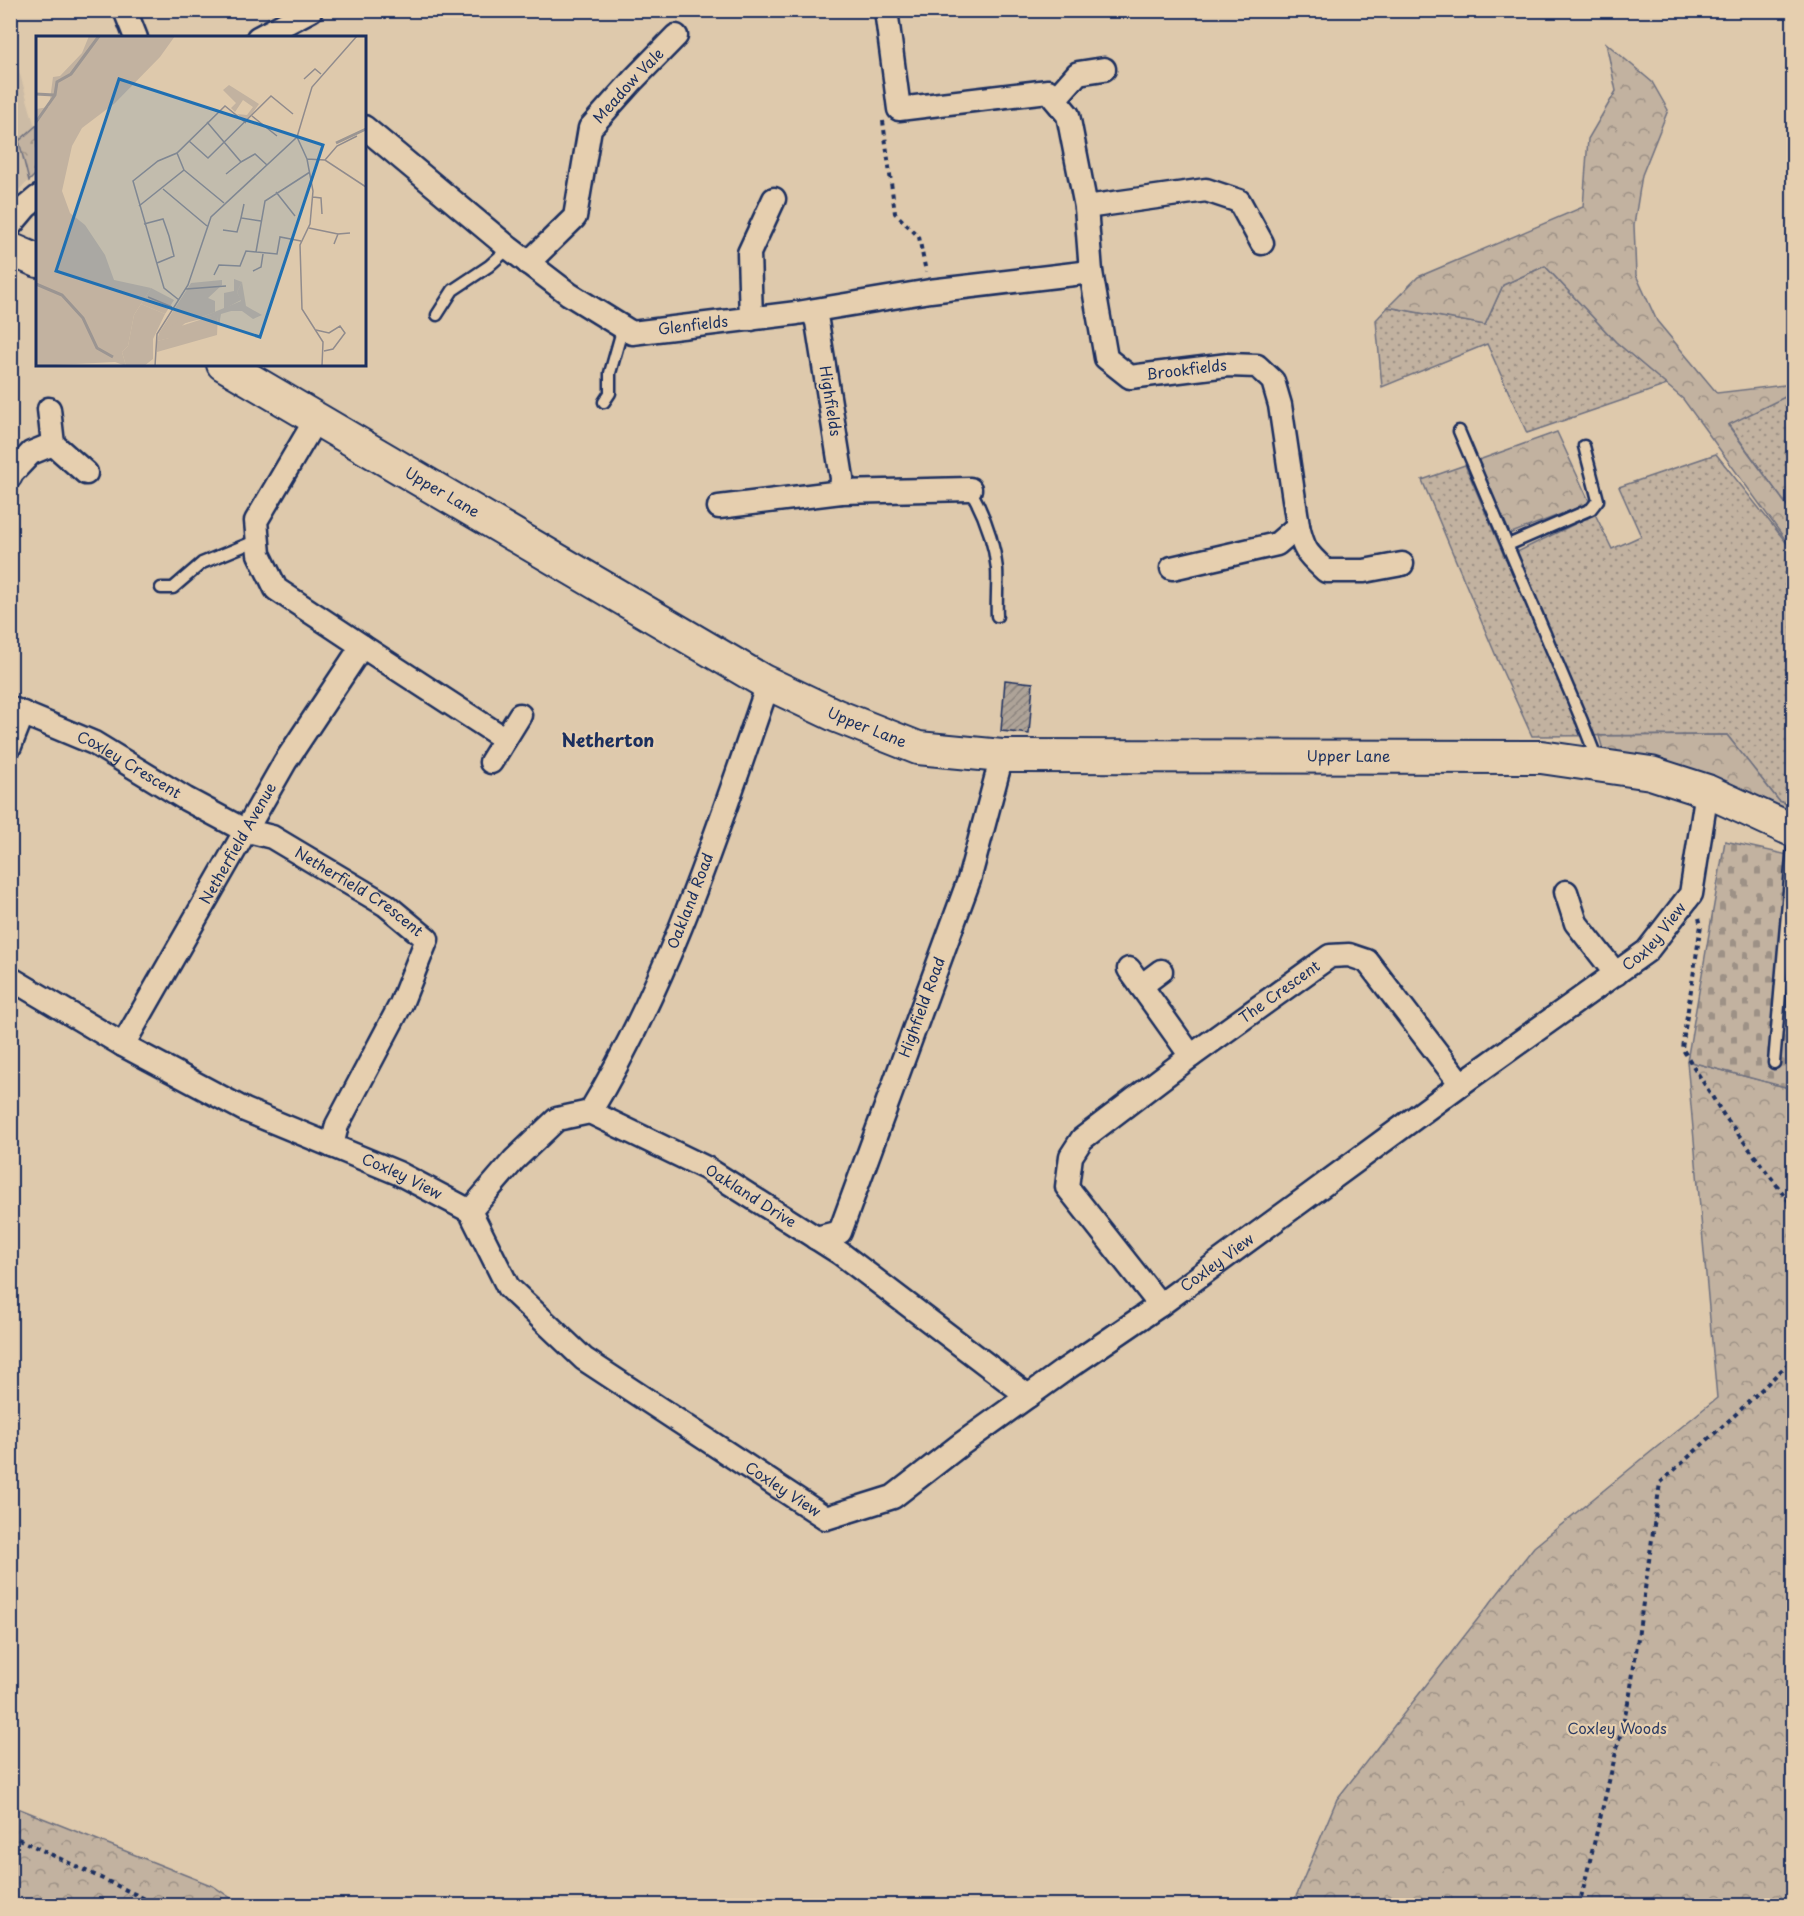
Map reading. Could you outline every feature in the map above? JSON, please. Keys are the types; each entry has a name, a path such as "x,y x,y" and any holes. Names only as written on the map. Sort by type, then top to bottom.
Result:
{"main road":[{"path":"10,249 36,260"},
{"name":"Upper Lane","path":"226,366 763,681 837,717 918,748 1002,756 1541,757 1651,773 1707,791 1794,832"}],"street":[{"path":"125,10 135,36"},
{"path":"264,36 311,10"},
{"path":"886,10 899,109 1048,91 1055,99 1078,73 1104,69"},
{"name":"Meadow Vale","path":"528,263 575,217 590,128 676,36"},
{"name":"Brookfields","path":"1055,99 1068,115 1086,207 1091,272 1106,358 1130,377 1228,365 1257,366 1274,381 1280,405 1299,526 1303,546 1307,553 1326,571 1364,571 1402,564"},
{"name":"Glenfields","path":"368,136 569,294 632,333 751,319 930,291 1091,272"},
{"path":"1086,207 1206,190 1239,201 1262,243"},
{"path":"10,226 36,198"},
{"path":"751,319 749,253 774,199"},
{"name":"Highfields","path":"812,310 817,322 832,412 842,478 841,492"},
{"path":"49,409 53,444 86,474"},
{"path":"316,419 256,521 259,554 276,588 505,739"},
{"path":"10,477 31,453 53,444"},
{"path":"719,507 841,492 970,489"},
{"path":"1172,568 1277,544 1299,526"},
{"name":"Netherfield Avenue","path":"123,1045 244,830 285,762 362,646"},
{"name":"Oakland Road","path":"590,1112 616,1068 647,1006 707,863 764,696 763,681"},
{"path":"10,746 17,710"},
{"name":"Coxley Crescent","path":"17,710 94,743 186,799 244,830"},
{"path":"491,762 520,714"},
{"name":"Highfield Road","path":"816,1238 840,1232 969,880 1002,756"},
{"name":"Coxley View","path":"10,978 123,1045 245,1110 398,1173 470,1211 508,1287 584,1359 826,1518 893,1497 1028,1396 1160,1305 1647,951 1691,894 1707,791"},
{"name":"Netherfield Crescent","path":"244,830 272,837 336,874 386,906 427,939 401,1004 337,1125 332,1146"},
{"name":"Coxley View","path":"1566,892 1576,923 1616,974"},
{"name":"The Crescent","path":"1160,1305 1067,1187 1071,1156 1082,1138 1191,1056 1330,956 1349,955 1367,961 1461,1084"},
{"path":"1161,971 1135,978 1191,1056"},
{"path":"470,1211 514,1160 557,1119 590,1112"},
{"name":"Oakland Drive","path":"590,1112 706,1168 840,1253 1028,1396"}],"lane":[{"path":"437,315 453,290 489,266 508,248"},
{"path":"604,402 610,393 610,374 623,327"},
{"path":"1459,431 1599,765"},
{"path":"1508,545 1591,509 1598,500 1584,446"},
{"path":"970,489 983,514 993,545 997,572 997,616"},
{"path":"161,588 173,588 202,563 258,540"},
{"path":"1774,1063 1794,832"}],"path":[{"path":"899,109 882,115 895,213 920,237 930,291"},
{"path":"1691,894 1701,925 1682,1048 1723,1113 1794,1208"},
{"path":"1580,1905 1630,1694 1660,1483 1794,1358"},
{"path":"10,1835 160,1905"}],"shaded area":[{"path":"11,56 15,57 35,127 19,142 29,181 11,196"}],"green space":[{"path":"1606,43 1652,82 1668,110 1642,175 1634,225 1636,275 1657,321 1717,393 1793,384 1793,393 1728,425 1793,514 1793,550 1683,399 1616,342 1545,266 1503,285 1485,325 1388,307 1418,277 1583,207 1588,139 1616,91"},
{"path":"36,126 36,174 29,181 19,141"},
{"path":"1545,266 1616,342 1667,385 1527,433 1487,344 1382,387 1376,320 1388,307 1485,325 1503,285"},
{"path":"1793,393 1793,514 1728,424"},
{"path":"1557,432 1590,503 1509,534 1476,461"},
{"path":"1716,454 1793,551 1793,806 1779,801 1727,735 1532,736 1422,480 1465,465 1505,558 1595,514 1612,549 1641,536 1619,487"},
{"path":"1727,735 1779,801 1793,806 1793,816 1605,757 1599,736"},
{"path":"1725,841 1793,856 1793,1089 1687,1061"},
{"name":"Coxley Woods","path":"1687,1061 1793,1089 1793,1905 1292,1906 1337,1799 1534,1547 1717,1398"},
{"path":"10,1805 213,1886 241,1905 11,1905"}],"building":[{"path":"1005,680 1033,683 1029,734 1001,731"}],"district":[{"name":"Netherton","path":"608,741"}]}
